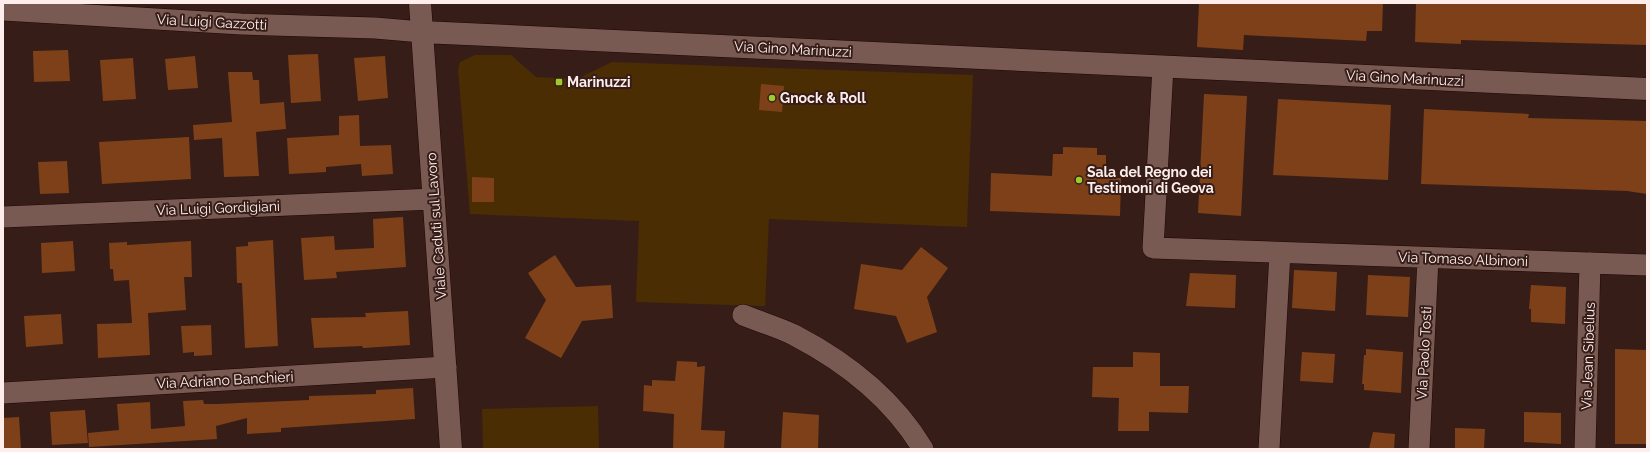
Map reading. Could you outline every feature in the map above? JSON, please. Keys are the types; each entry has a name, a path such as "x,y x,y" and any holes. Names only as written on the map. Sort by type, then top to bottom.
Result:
{"street":[{"name":"Viale Caduti sul Lavoro","path":"420,3 451,449"},
{"name":"Via Luigi Gazzotti","path":"3,10 241,24 375,28 422,32"},
{"name":"Via Gino Marinuzzi","path":"422,32 1647,90"},
{"name":"Via Tomaso Albinoni","path":"1163,67 1154,248 1647,265"},
{"name":"Via Luigi Gordigiani","path":"3,217 434,199"},
{"path":"1269,449 1280,253"},
{"name":"Via Paolo Tosti","path":"1419,449 1428,258"},
{"name":"Via Jean Sibelius","path":"1586,449 1590,263"},
{"path":"743,315 794,335 836,358 874,389 910,428 923,449"},
{"name":"Via Adriano Banchieri","path":"3,393 446,367"}],"shaded area":[{"path":"475,55 511,55 536,77 577,79 612,62 973,75 967,227 769,219 765,306 636,302 639,221 470,214 458,69 460,62"},
{"path":"598,406 599,449 483,449 482,409"}],"building":[{"path":"1199,3 1383,3 1382,31 1367,31 1366,41 1244,35 1243,50 1197,47"},
{"path":"1416,3 1647,3 1647,45 1461,40 1461,44 1415,42"},
{"path":"68,50 70,81 34,82 33,51"},
{"path":"318,54 321,101 291,103 288,55"},
{"path":"195,56 198,88 168,90 165,59"},
{"path":"385,56 388,98 358,101 354,58"},
{"path":"133,58 136,99 103,101 100,60"},
{"path":"228,72 252,72 253,80 259,80 260,104 284,102 286,129 256,132 259,176 224,177 222,138 194,140 193,125 232,122"},
{"name":"Gnock & Roll","path":"761,84 784,86 782,112 759,110"},
{"path":"1204,94 1247,96 1241,216 1198,213"},
{"path":"1278,99 1391,105 1388,180 1273,175"},
{"path":"1424,109 1529,114 1528,118 1647,121 1647,194 1627,191 1421,184"},
{"path":"359,115 360,146 391,145 393,174 362,176 361,164 326,167 326,172 289,174 287,138 339,135 339,116"},
{"path":"189,137 191,179 102,184 99,142"},
{"name":"Sala del Regno dei Testimoni di Geova","path":"1063,147 1097,148 1097,155 1106,155 1106,178 1121,178 1120,216 990,211 991,173 1052,176 1053,154 1063,154"},
{"path":"67,161 69,193 40,194 38,162"},
{"path":"472,177 494,178 494,202 472,202"},
{"path":"403,217 406,267 336,272 337,278 304,280 301,238 334,236 335,250 374,248 373,219"},
{"path":"273,240 278,346 245,348 242,283 237,283 236,247 248,246 248,242"},
{"path":"73,241 75,271 42,273 41,243"},
{"path":"191,241 192,277 184,277 186,310 148,313 150,355 98,358 97,324 132,323 129,280 114,281 113,269 110,269 109,243 127,242 127,245"},
{"path":"921,247 948,268 927,297 937,332 907,343 896,316 854,309 861,264 902,270"},
{"path":"555,255 576,287 611,285 613,318 582,321 561,358 525,338 546,300 528,273"},
{"path":"1294,270 1337,272 1335,311 1292,308"},
{"path":"1190,273 1236,275 1235,308 1186,306"},
{"path":"1368,275 1410,277 1408,317 1366,315"},
{"path":"1531,285 1566,287 1565,324 1531,322 1531,309 1529,309"},
{"path":"408,311 410,345 363,348 362,346 314,348 311,318 366,317 365,313"},
{"path":"61,314 63,344 26,347 24,316"},
{"path":"211,325 212,355 194,356 194,352 183,353 181,326"},
{"path":"1366,349 1403,352 1401,393 1364,390 1364,384 1362,384 1364,355 1366,355"},
{"path":"1615,349 1647,350 1647,444 1615,444"},
{"path":"1133,352 1160,353 1160,386 1189,386 1188,413 1149,412 1149,431 1118,431 1119,398 1092,397 1093,367 1133,367"},
{"path":"1302,352 1335,354 1333,383 1300,381"},
{"path":"677,361 697,362 697,367 705,366 701,430 725,431 724,449 673,449 674,414 643,411 644,385 652,386 652,380 675,381"},
{"path":"413,388 415,419 281,428 281,432 247,434 247,418 216,426 217,439 89,447 88,433 119,430 117,404 150,402 151,429 185,426 183,401 203,400 204,404 217,404 309,400 309,396 376,394 376,390"},
{"path":"85,410 88,443 52,445 50,412"},
{"path":"783,412 819,415 818,449 781,449"},
{"path":"1524,412 1561,413 1561,444 1524,442"},
{"path":"19,417 21,449 3,449 3,418"},
{"path":"1455,428 1485,429 1484,449 1455,449"},
{"path":"1373,432 1395,434 1394,449 1369,449"}],"place":[{"name":"Marinuzzi","path":"559,82"},
{"name":"Gnock & Roll","path":"772,98"},
{"name":"Sala del Regno dei Testimoni di Geova","path":"1079,180"}]}
